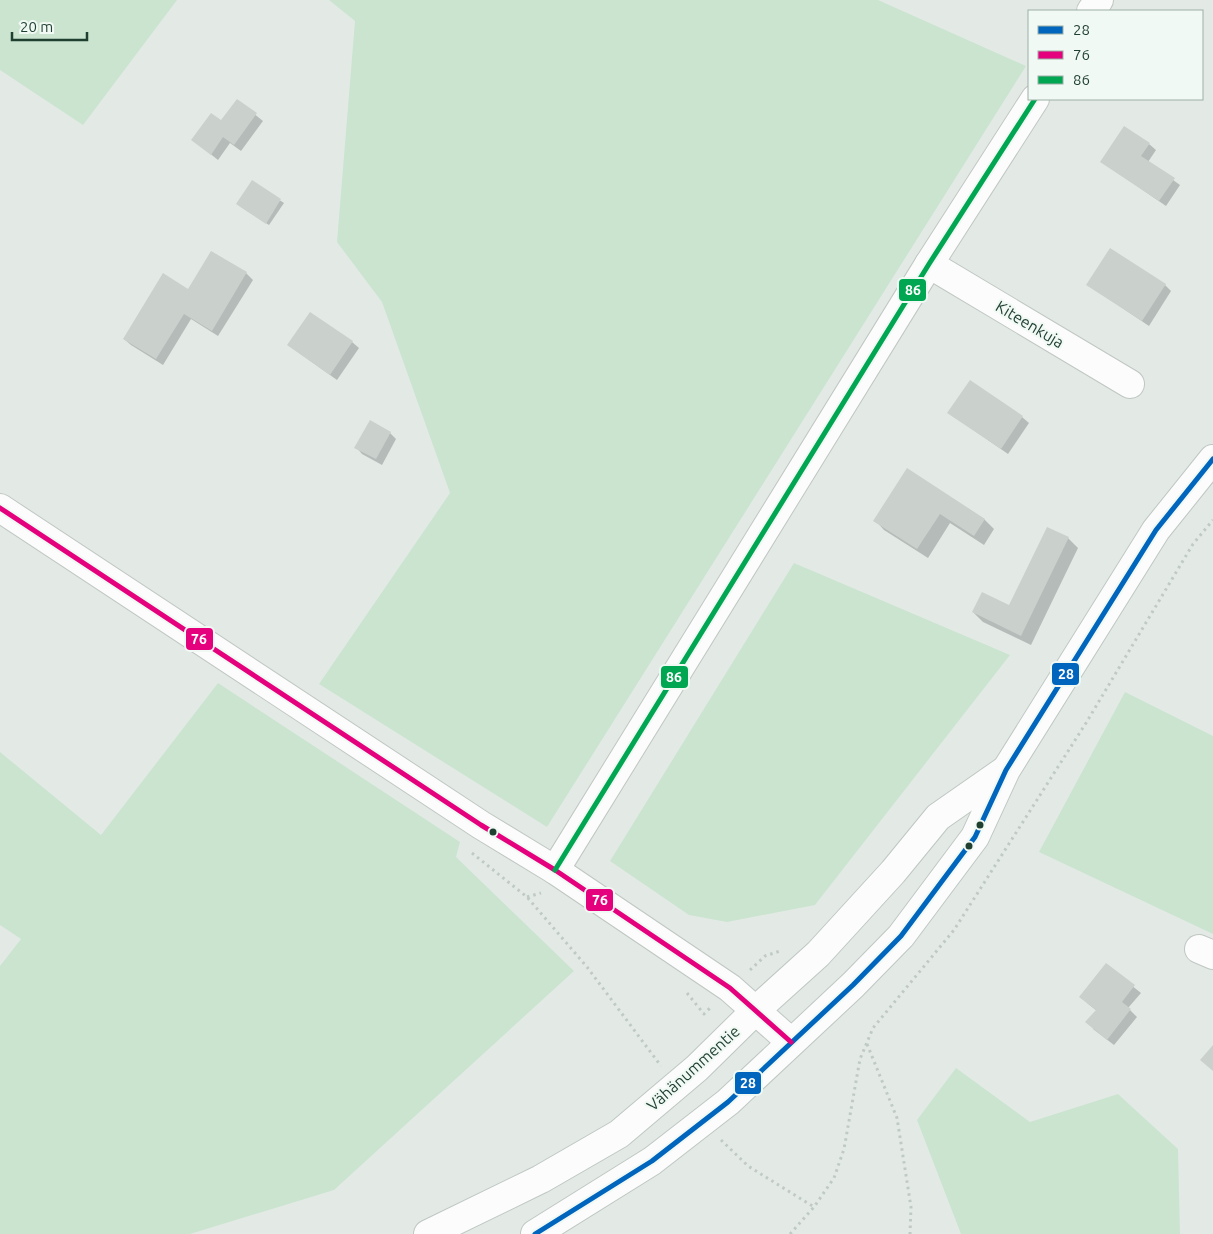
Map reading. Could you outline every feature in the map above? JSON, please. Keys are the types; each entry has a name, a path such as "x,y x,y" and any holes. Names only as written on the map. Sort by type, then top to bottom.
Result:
{"street":[{"path":"555,870 929,264 1034,100"},
{"name":"Kiteenkuja","path":"929,264 1130,384"},
{"name":"Vähänummentie","path":"535,1234 652,1161 728,1102 853,986 901,936 975,837 1006,770 1156,530 1213,459"},
{"path":"0,508 481,824 555,870 730,988 791,1042"},
{"name":"Vähänummentie","path":"428,1234 463,1227 619,1134 697,1068 756,1010 818,954 893,872 938,817 1006,770"}],"path":[{"path":"790,1234 814,1207 834,1178 844,1149 860,1059 873,1028 954,930 1086,723 1193,544 1213,520"},
{"path":"481,824 468,850 527,897 587,966 663,1068"},
{"path":"867,1044 897,1118 911,1207 910,1234"},
{"path":"721,1140 748,1166 814,1207"}],"green space":[{"path":"0,0 177,0 83,125 0,70"},
{"path":"329,0 878,0 1026,66 547,827 319,684 450,493 382,302 337,242 355,21"},
{"path":"794,563 1010,655 815,905 727,922 689,915 610,861"},
{"path":"218,683 460,842 456,857 574,971 334,1190 190,1234 0,1234 0,966 21,939 0,925 0,752 101,835"},
{"path":"1125,692 1213,736 1213,934 1039,852"},
{"path":"956,1068 1030,1122 1118,1094 1178,1149 1180,1234 961,1234 917,1120"}],"building":[{"path":"237,99 257,113 234,145 223,137 211,155 191,140 211,113 221,120"},
{"path":"1124,126 1150,143 1141,156 1175,178 1159,201 1100,162"},
{"path":"252,180 281,199 266,224 236,204"},
{"path":"1110,248 1166,284 1142,321 1086,285"},
{"path":"211,251 247,272 212,331 184,314 156,359 123,339 163,273 188,289"},
{"path":"310,312 353,341 330,375 287,345"},
{"path":"970,380 1023,416 1001,449 947,413"},
{"path":"370,420 391,432 376,459 354,448"},
{"path":"907,468 985,519 974,536 940,514 917,549 873,521"},
{"path":"1047,527 1069,537 1021,636 972,612 982,592 1009,605"},
{"path":"1106,963 1135,985 1122,1002 1131,1009 1107,1040 1085,1022 1096,1010 1079,997"},
{"path":"1213,1045 1213,1071 1200,1060"}],"transit line":[{"name":"86","path":"555,870 929,264 1034,100"},
{"name":"28","path":"535,1234 652,1161 728,1102 853,985 901,936 975,837 1006,770 1156,530 1213,459"},
{"name":"76","path":"0,508 481,825 555,870 730,988 791,1042"}]}
